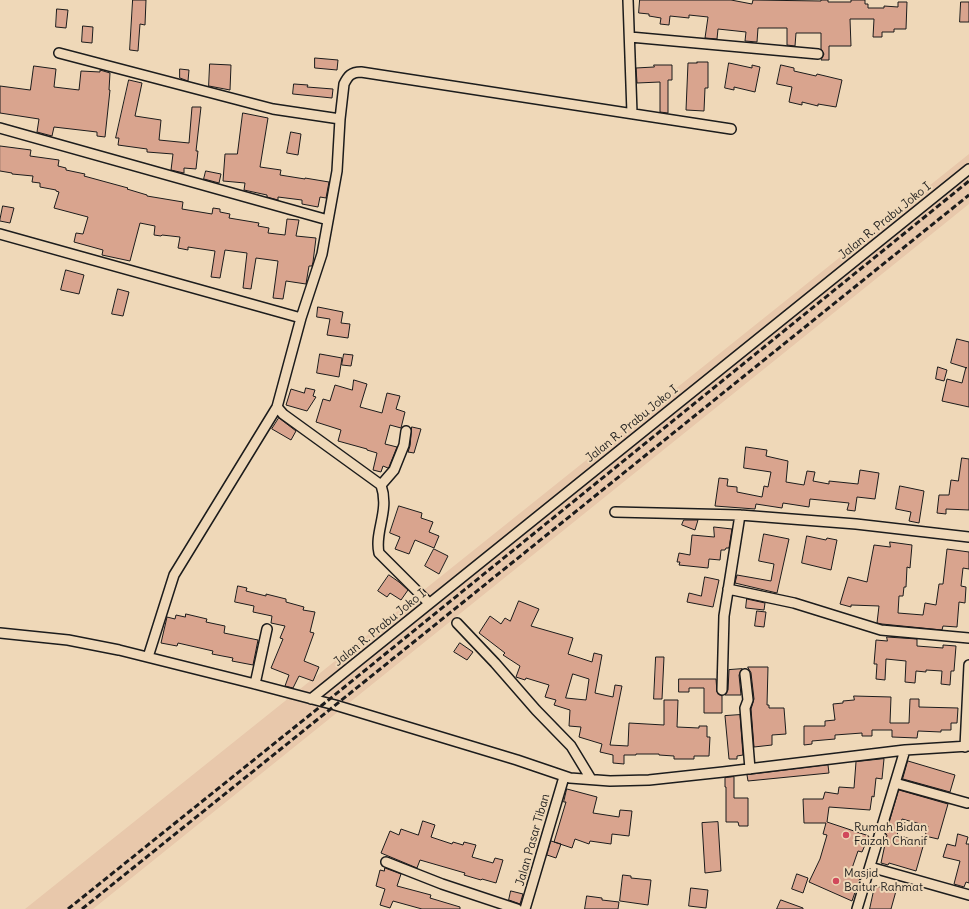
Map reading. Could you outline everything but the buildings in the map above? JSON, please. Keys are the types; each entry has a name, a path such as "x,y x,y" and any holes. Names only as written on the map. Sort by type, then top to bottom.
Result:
{"street":[{"path":"628,0 632,113"},
{"path":"630,37 818,54"},
{"path":"59,53 273,109 340,119"},
{"path":"148,657 174,575 276,407 301,318 322,254 337,171 344,84 349,75 357,72 731,128"},
{"path":"0,128 328,220"},
{"name":"Jalan R. Prabu Joko I","path":"311,699 969,169"},
{"path":"0,234 301,318"},
{"path":"276,407 283,414 381,486 384,494 384,511 378,543 379,553 429,603"},
{"path":"381,486 394,470 404,445 406,431"},
{"path":"615,512 740,515 856,524 969,537"},
{"path":"722,690 723,632 728,589 740,515"},
{"path":"728,589 794,603 881,630 969,638"},
{"path":"457,622 536,710 571,746 587,779"},
{"path":"255,684 267,629"},
{"path":"0,633 68,640 148,657 311,699 517,760 567,778 610,781 649,780 904,754 967,746 969,665"},
{"path":"745,674 748,700 745,708 750,769"},
{"path":"857,909 904,754"},
{"name":"Jalan Pasar Tiban","path":"525,909 567,778"},
{"path":"895,783 967,803"},
{"path":"386,862 442,884 517,909"},
{"path":"870,867 969,895"}],"shaded area":[{"path":"969,154 969,204 93,909 25,909"}],"railway":[{"path":"68,909 969,181"},
{"path":"82,909 969,195"}],"place":[{"name":"Rumah Bidan Faizah Chanif","path":"846,835"},
{"name":"Masjid Baitur Rahmat","path":"836,881"}]}
